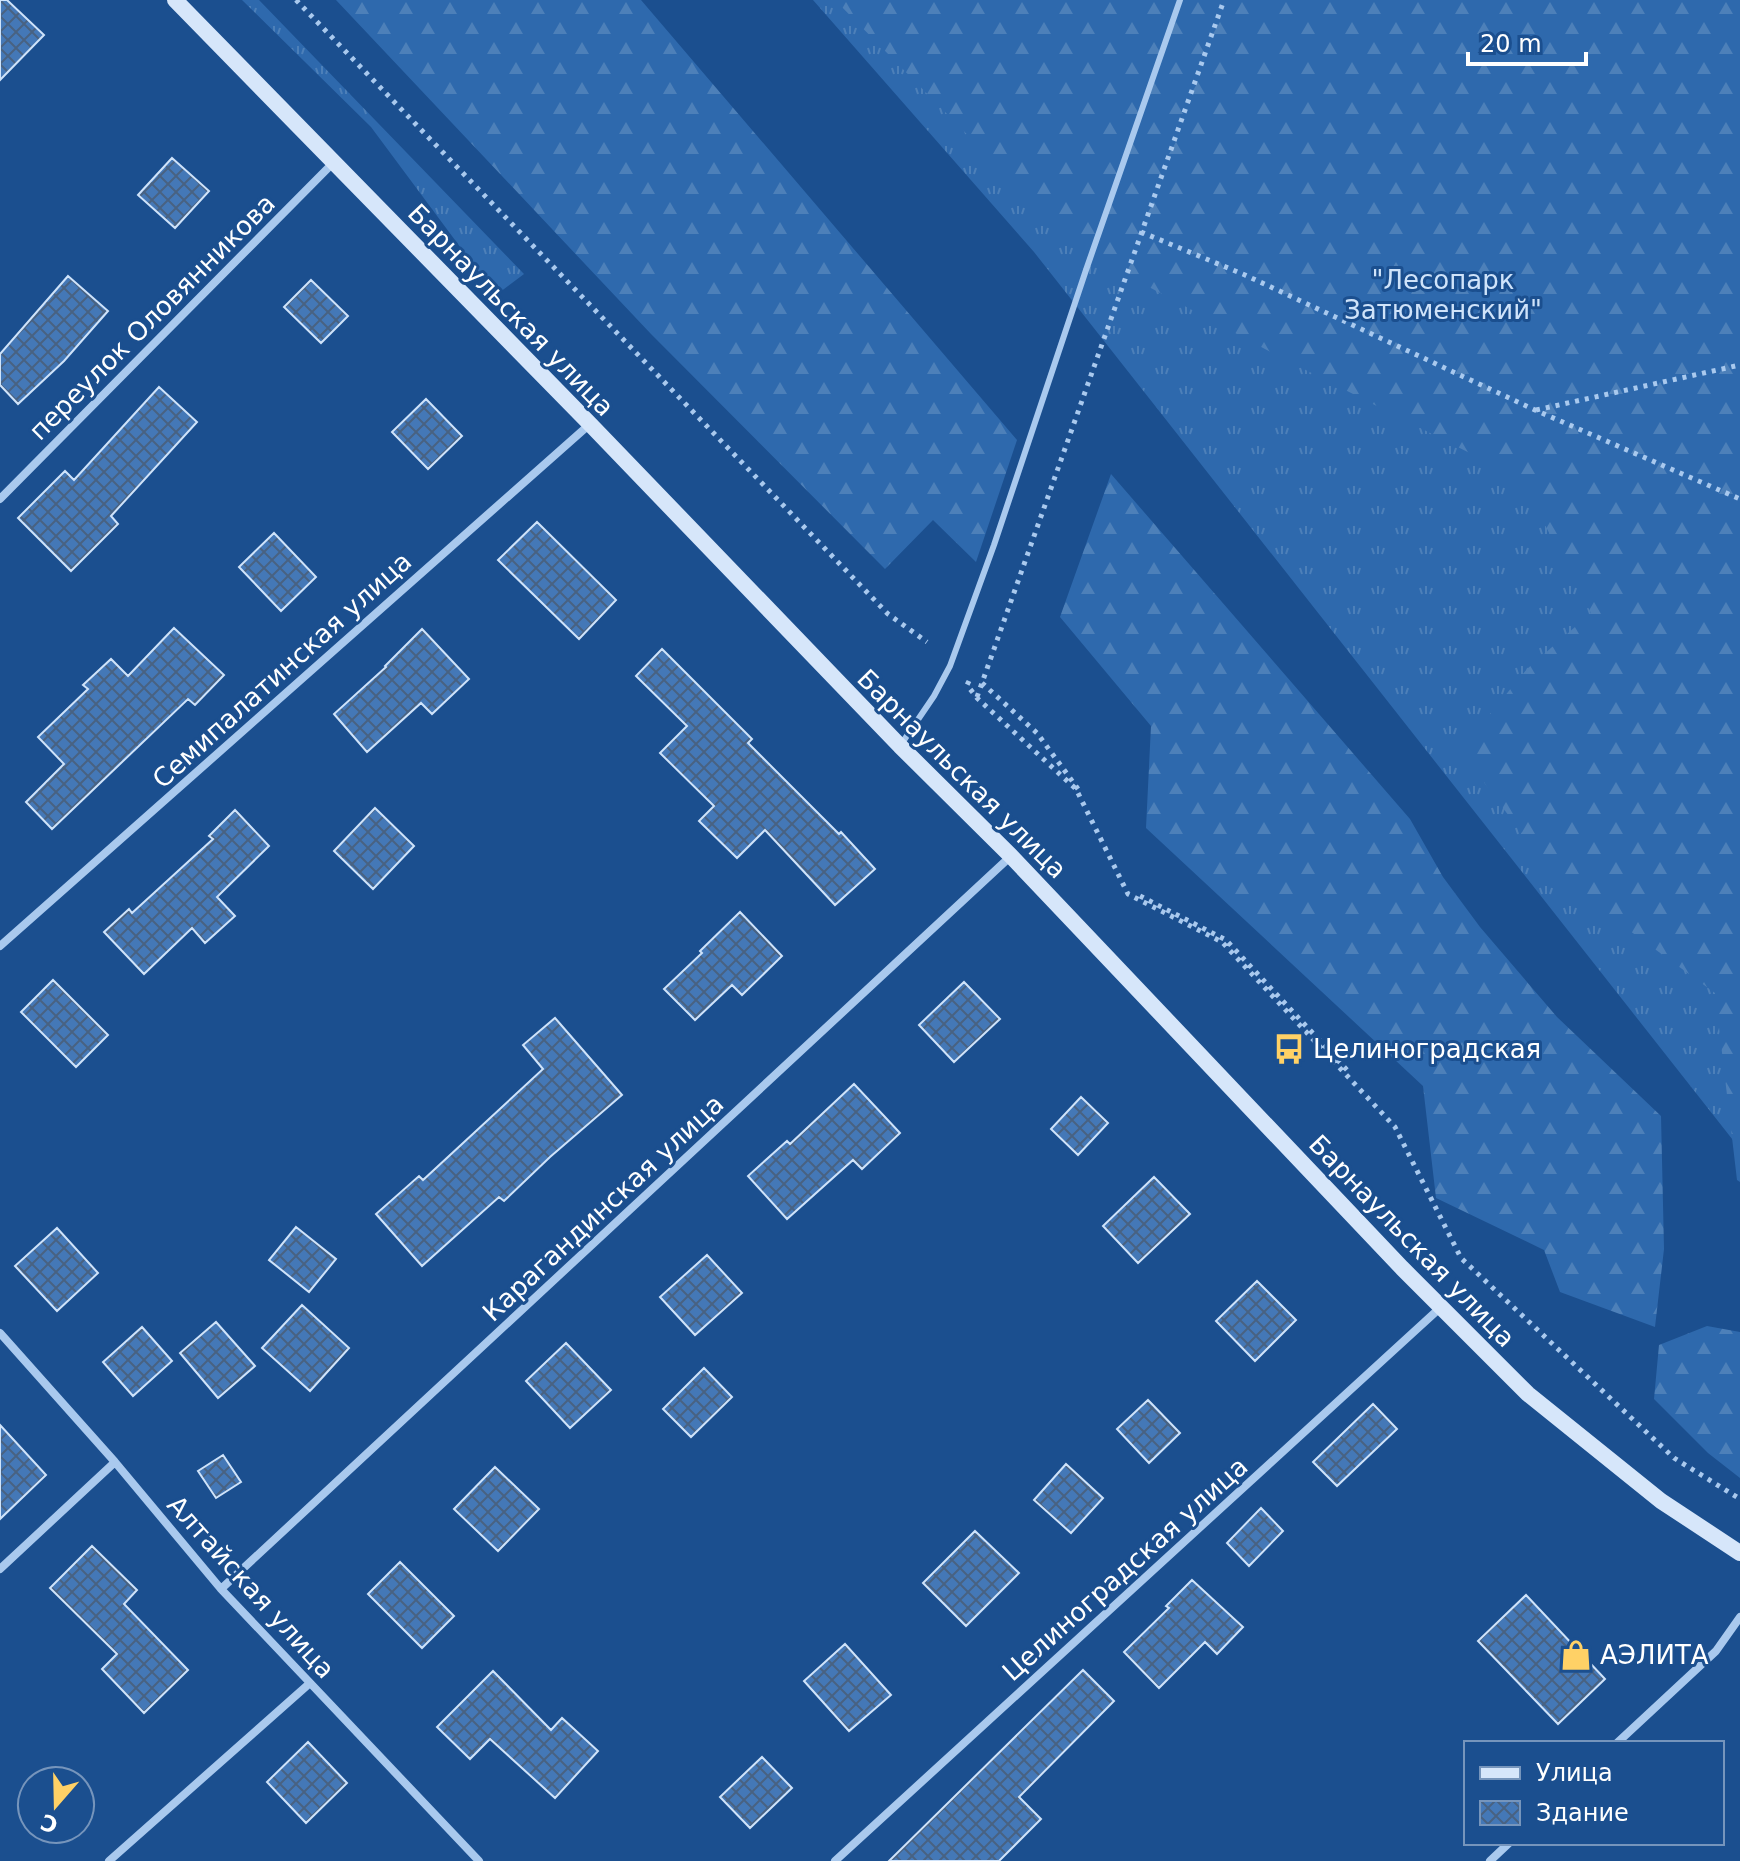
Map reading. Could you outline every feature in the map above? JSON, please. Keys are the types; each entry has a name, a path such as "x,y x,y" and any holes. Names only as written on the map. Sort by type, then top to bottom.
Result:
{"street":[{"name":"Барнаульская улица","path":"175,0 900,746 1011,856 1402,1268 1528,1394 1661,1501 1740,1553"},
{"name":"переулок Оловянникова","path":"0,499 333,163"},
{"name":"Семипалатинская улица","path":"0,946 590,424"},
{"name":"Карагандинская улица","path":"221,1589 1011,856"},
{"name":"Целиноградская улица","path":"835,1861 1441,1307"},
{"name":"Алтайская улица","path":"0,1333 115,1462 221,1589 479,1861"},
{"path":"0,1569 115,1462"},
{"path":"1619,1741 1716,1651 1740,1617"},
{"path":"109,1861 310,1683"},
{"path":"1490,1861 1507,1845"}],"lane":[{"path":"900,746 950,666 1180,0"}],"path":[{"path":"296,0 888,614 927,642"},
{"path":"977,698 1224,0"},
{"path":"1141,232 1245,275 1535,410 1740,499"},
{"path":"1535,410 1740,365"},
{"path":"972,670 967,685 977,698 1076,789 1128,894 1222,942 1395,1127 1461,1258 1674,1458 1740,1497"},
{"path":"982,683 1037,733 1078,788 1130,891 1226,940 1398,1126 1464,1257 1676,1456 1740,1497"}],"green space":[{"path":"242,0 259,0 524,274 500,292 478,271 371,127"},
{"path":"336,0 641,0 1017,440 976,562 933,520 885,569 651,334"},
{"name":"\"Лесопарк Затюменский\"","path":"813,0 1740,0 1740,1149 1034,252"},
{"name":"\"Лесопарк Затюменский\"","path":"835,0 1158,0 1168,4 1173,0 1740,0 1740,1182 1737,1180 1715,993 1552,874 1460,750 1527,669 1591,613 1521,479 1134,279 1006,174"},
{"path":"1111,474 1410,819 1443,877 1480,927 1557,1017 1661,1116 1664,1249 1655,1327 1560,1292 1544,1250 1436,1198 1423,1086 1146,828 1151,726 1060,617"},
{"path":"1707,1326 1740,1332 1740,1478 1708,1453 1654,1399 1659,1345"}],"building":[{"path":"0,0 7,0 44,35 0,80"},
{"path":"172,158 209,191 175,228 138,195"},
{"path":"68,276 108,311 64,361 18,404 0,385 0,354"},
{"path":"311,280 348,316 321,343 284,307"},
{"path":"159,387 197,422 111,516 118,524 71,571 18,518 65,471 74,480"},
{"path":"426,399 462,436 428,469 392,432"},
{"path":"537,522 616,600 579,639 498,560"},
{"path":"274,533 316,577 281,611 239,567"},
{"path":"174,628 224,675 195,705 188,699 52,829 26,802 64,764 38,737 88,689 83,685 111,659 128,676"},
{"path":"422,629 469,679 432,714 421,703 367,752 334,714"},
{"path":"662,649 752,739 748,743 875,869 835,905 765,830 737,858 699,821 714,806 660,753 687,726 636,676"},
{"path":"375,808 414,846 373,889 334,851"},
{"path":"235,810 269,846 217,897 235,916 205,943 192,928 144,974 104,932 129,909 132,913 213,839 209,836"},
{"path":"740,912 782,956 742,995 732,985 695,1020 664,989"},
{"path":"53,980 108,1035 76,1067 21,1012"},
{"path":"964,982 1000,1019 954,1062 919,1025"},
{"path":"555,1018 622,1095 504,1201 499,1197 422,1266 376,1214 419,1176 423,1180 543,1069 523,1045"},
{"path":"854,1084 900,1133 862,1169 853,1160 787,1219 748,1176 787,1141 790,1144"},
{"path":"1081,1097 1108,1123 1078,1155 1051,1129"},
{"path":"1154,1177 1190,1214 1138,1263 1103,1226"},
{"path":"296,1227 336,1259 309,1292 269,1260"},
{"path":"57,1228 98,1273 57,1311 15,1266"},
{"path":"707,1255 742,1293 695,1335 660,1297"},
{"path":"1257,1281 1296,1320 1255,1361 1216,1321"},
{"path":"302,1305 349,1348 310,1391 262,1348"},
{"path":"216,1322 255,1366 218,1398 180,1353"},
{"path":"142,1327 172,1361 133,1396 103,1362"},
{"path":"566,1343 611,1390 570,1428 526,1381"},
{"path":"704,1368 732,1397 691,1437 663,1409"},
{"path":"1148,1400 1180,1433 1149,1463 1117,1429"},
{"path":"1373,1404 1397,1429 1337,1486 1313,1462"},
{"path":"0,1425 46,1475 0,1519"},
{"path":"223,1455 241,1482 216,1498 198,1471"},
{"path":"1066,1464 1103,1498 1071,1533 1034,1500"},
{"path":"495,1467 539,1509 498,1551 454,1509"},
{"path":"1261,1508 1283,1531 1249,1566 1227,1543"},
{"path":"975,1531 1019,1573 966,1626 923,1583"},
{"path":"92,1546 137,1590 124,1604 188,1670 144,1713 102,1669 117,1654 50,1588"},
{"path":"400,1562 454,1616 422,1648 368,1594"},
{"path":"1192,1580 1243,1627 1217,1654 1205,1642 1159,1688 1124,1652 1169,1608 1166,1606"},
{"path":"1526,1595 1605,1679 1558,1724 1478,1641"},
{"path":"845,1644 891,1695 849,1731 804,1681"},
{"path":"1083,1670 1114,1701 1019,1797 1041,1819 999,1861 889,1861"},
{"path":"493,1671 551,1730 562,1718 598,1751 555,1798 490,1739 470,1759 437,1727"},
{"path":"308,1742 347,1783 306,1823 267,1782"},
{"path":"762,1757 792,1788 750,1828 720,1797"}],"place":[{"name":"Целиноградская","path":"1289,1049"},
{"name":"АЭЛИТА","path":"1576,1655"}]}
